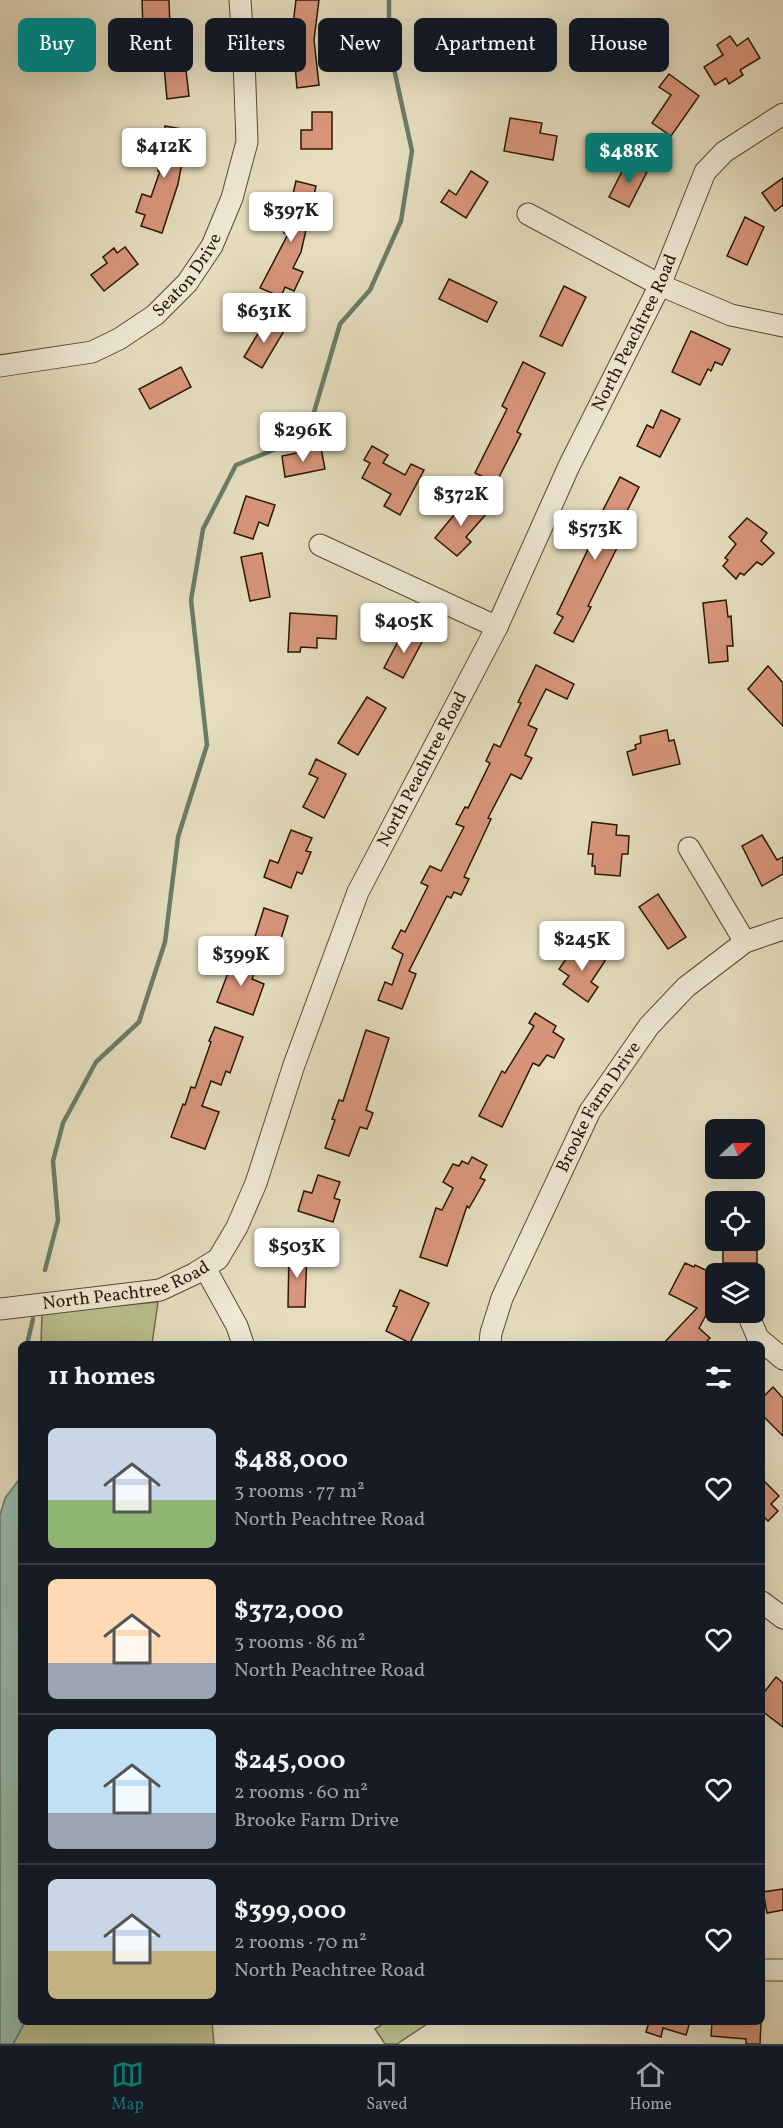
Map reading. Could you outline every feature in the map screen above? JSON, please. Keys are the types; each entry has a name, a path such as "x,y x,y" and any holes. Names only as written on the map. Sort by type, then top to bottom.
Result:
{"street":[{"name":"Seaton Drive","path":"0,366 92,352 119,339 155,315 187,283 212,246 232,198 247,142 240,0"},
{"name":"North Peachtree Road","path":"0,1309 160,1290 205,1268 218,1259 237,1227 252,1192 294,1065 358,892 497,627 569,466 660,285 705,172 724,152 783,114"},
{"path":"528,214 660,285 731,315 783,326"},
{"path":"320,545 497,627"},
{"path":"689,848 745,942"},
{"name":"Brooke Farm Drive","path":"490,1341 502,1298 590,1112 649,1026 686,987 745,942 783,929"},
{"path":"205,1268 237,1326 242,1341"},
{"path":"752,1323 762,1341"},
{"path":"765,1344 783,1359"},
{"path":"765,1604 783,1618"},
{"path":"765,1970 783,1970"}],"shaded area":[{"path":"158,1302 152,1341 41,1341 42,1312"},
{"path":"18,1481 18,2025 23,2025 13,2044 0,2044 0,1515 5,1498"},
{"path":"23,2025 212,2025 214,2044 13,2044"},
{"path":"381,2025 426,2025 397,2044 385,2044 375,2029"}],"building":[{"path":"142,0 169,0 170,18 143,18"},
{"path":"296,0 319,0 314,40 319,85 297,88 296,72 306,72 306,18 294,18"},
{"path":"730,36 737,46 748,38 760,58 740,70 743,75 729,84 726,78 715,85 704,67 723,55 717,45"},
{"path":"165,72 186,72 189,96 167,99"},
{"path":"669,74 699,96 671,136 652,123 671,95 659,87"},
{"path":"312,112 332,112 332,149 301,149 301,130 312,130"},
{"path":"510,118 542,123 540,133 557,136 553,160 504,151"},
{"path":"165,126 188,130 178,184 162,233 141,226 145,215 136,212 142,194 151,197 160,171 158,171 160,159 153,157 156,142 163,143"},
{"path":"628,160 648,170 629,207 609,197"},
{"path":"471,171 488,182 466,218 441,202 449,190 456,195"},
{"path":"783,178 783,205 775,211 762,193"},
{"path":"296,181 316,186 301,252 293,268 303,272 294,291 285,287 281,297 260,288 288,234 284,233"},
{"path":"745,217 764,227 747,265 727,256"},
{"path":"125,247 138,264 104,291 91,275 107,263 103,257 114,248 117,253"},
{"path":"449,279 497,302 487,322 439,299"},
{"path":"564,286 586,297 562,346 540,336"},
{"path":"266,320 284,331 262,368 244,357"},
{"path":"691,331 730,349 722,365 715,362 711,371 708,369 700,385 672,372"},
{"path":"523,362 545,373 517,432 521,434 496,483 475,473 507,409 502,406"},
{"path":"181,367 191,387 150,409 139,389"},
{"path":"661,410 680,419 660,457 637,446 647,425 653,428"},
{"path":"372,446 388,455 383,463 405,475 411,464 424,470 400,515 384,506 391,494 362,478 370,463 364,460"},
{"path":"321,448 325,469 285,477 282,456"},
{"path":"620,477 639,487 614,537 621,540 573,642 554,633 563,617 557,614 603,518 600,516"},
{"path":"246,496 275,505 268,526 259,522 253,539 234,533"},
{"path":"468,498 487,513 466,537 471,542 457,556 435,538"},
{"path":"747,518 767,533 761,541 774,553 762,565 757,562 744,575 740,573 736,579 723,566 728,560 725,558 736,544 729,537"},
{"path":"262,553 270,597 250,601 241,557"},
{"path":"726,600 728,617 731,616 733,646 727,646 728,661 709,663 703,603"},
{"path":"290,613 337,616 336,639 317,638 317,648 301,647 300,652 288,652"},
{"path":"404,630 423,640 403,678 384,668"},
{"path":"536,665 574,684 567,699 546,689 528,725 537,729 525,755 532,758 521,779 511,774 488,818 491,819 464,877 469,879 461,895 454,892 451,898 447,896 409,971 416,974 402,1009 378,1000 385,982 392,985 403,954 392,948 401,930 405,932 428,886 421,883 430,866 441,871 464,827 456,824 465,807 468,808 490,763 486,761 494,744 500,747"},
{"path":"768,666 783,683 783,726 748,689"},
{"path":"367,697 386,708 358,755 338,743"},
{"path":"667,730 669,741 674,740 680,764 633,775 627,752 636,749 635,745 641,743 640,736"},
{"path":"316,759 346,774 324,818 303,807 318,778 309,774"},
{"path":"592,822 617,825 616,835 629,836 628,854 622,854 620,876 595,874 595,866 592,866 593,854 588,854"},
{"path":"291,830 312,838 306,851 311,852 302,874 297,872 291,888 264,877 270,860 278,863"},
{"path":"762,835 777,860 783,857 783,874 762,886 742,846"},
{"path":"658,894 686,937 668,949 639,907"},
{"path":"264,908 288,916 275,958 254,952 257,941 254,940"},
{"path":"583,945 605,961 591,982 598,987 588,1002 563,984 569,976 559,969 573,949 578,952"},
{"path":"234,957 257,965 252,979 264,984 253,1015 217,1002"},
{"path":"535,1013 556,1026 553,1032 564,1039 554,1058 547,1055 539,1066 533,1063 502,1127 479,1116 502,1071 505,1073 534,1026 529,1023"},
{"path":"215,1027 243,1037 230,1073 226,1071 221,1085 211,1081 202,1106 219,1112 205,1149 171,1137 191,1087 195,1088"},
{"path":"366,1030 389,1038 366,1110 373,1113 367,1129 360,1127 349,1156 325,1148 335,1120 332,1119 339,1100 343,1101"},
{"path":"472,1157 487,1165 480,1178 485,1180 469,1208 467,1206 447,1266 420,1257 436,1208 442,1210 453,1188 443,1182 453,1164 459,1166 462,1161 468,1164"},
{"path":"318,1175 340,1182 334,1198 340,1200 333,1222 298,1211 304,1191 312,1193"},
{"path":"289,1251 307,1251 305,1307 288,1307"},
{"path":"723,1251 757,1251 757,1263 723,1263"},
{"path":"685,1263 705,1270 705,1317 699,1328 710,1338 707,1341 666,1341 697,1308 669,1294"},
{"path":"400,1290 429,1303 411,1341 406,1341 386,1331 397,1307 393,1306"},
{"path":"773,1387 783,1398 783,1436 765,1418 765,1395"},
{"path":"765,1482 779,1496 771,1504 778,1511 768,1521 765,1518"},
{"path":"776,1677 783,1683 783,1727 765,1713 765,1691"},
{"path":"783,1889 783,1910 767,1913 765,1892"},
{"path":"648,2025 689,2025 686,2035 663,2028 661,2037 646,2032"},
{"path":"712,2025 761,2025 760,2044 746,2044 746,2039 711,2036"}],"waterway":[{"path":"45,1270 58,1220 53,1161 63,1123 96,1062 139,1022 165,942 178,837 207,745 191,600 203,529 236,465 283,446 312,419 340,324 370,290 401,221 412,151 389,46 389,0"},
{"path":"28,1341 33,1319"}]}
